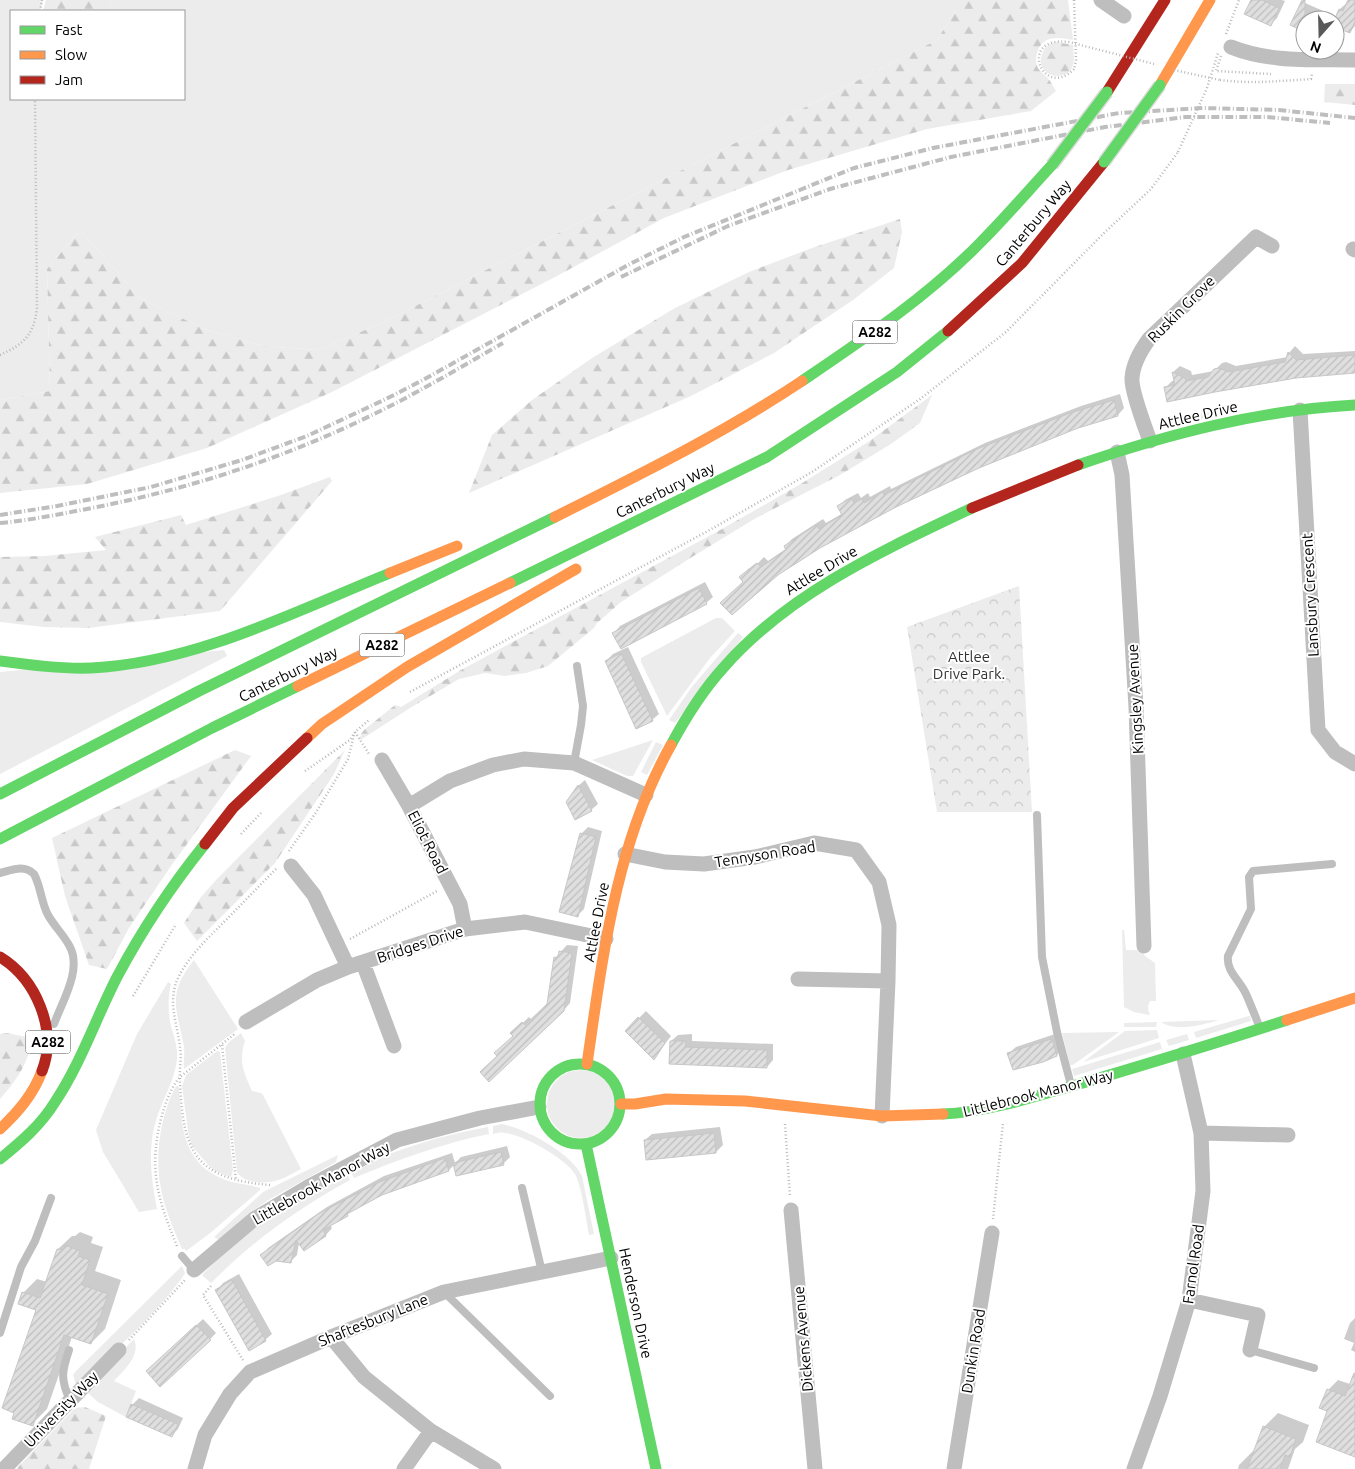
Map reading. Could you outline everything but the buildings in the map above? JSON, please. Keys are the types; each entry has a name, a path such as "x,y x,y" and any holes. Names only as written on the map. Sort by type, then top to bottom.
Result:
{"main road":[{"name":"Canterbury Way","path":"0,794 199,691 668,461 781,395 886,324 979,244 1052,165 1107,92 1164,0"},
{"name":"Canterbury Way","path":"0,839 212,728 767,457 897,372 959,322 1022,263 1104,162 1160,85 1210,0"},
{"name":"Attlee Drive","path":"587,1064 606,939 625,854 646,795 678,733 716,677 736,654 787,608 820,586 869,558 970,508 1054,473 1150,441 1222,423 1300,410 1355,405"},
{"name":"A282","path":"630,537 767,457"},
{"name":"A282","path":"530,517 668,461"},
{"path":"0,661 39,666 91,668 141,662 196,648 262,626 465,543"},
{"name":"A282","path":"0,1159 27,1137 55,1103 73,1071 117,977 143,932 195,855 239,802 322,724 407,667 587,562"},
{"name":"A282","path":"0,957 25,978 36,996 45,1017 48,1043 45,1064 37,1084 19,1110 0,1128"},
{"name":"Littlebrook Manor Way","path":"621,1104 666,1099 745,1101 882,1116 961,1113 1005,1104 1183,1054 1355,998"},
{"path":"572,1064 587,1064 600,1068 611,1078 618,1090 621,1104 619,1115 610,1130 597,1141 586,1144 573,1144 560,1139 550,1131 543,1120 539,1107 541,1092 547,1079 558,1069 572,1064"},
{"name":"Henderson Drive","path":"586,1144 656,1469"}],"street":[{"path":"1101,0 1124,16"},
{"path":"1231,47 1255,56 1276,59 1355,60"},
{"name":"Ruskin Grove","path":"1150,441 1132,379 1141,351 1149,339 1256,237 1272,246"},
{"name":"Lansbury Crescent","path":"1300,410 1318,730 1335,752 1355,764"},
{"name":"Kingsley Avenue","path":"1117,452 1122,475 1136,707 1144,946"},
{"path":"409,806 450,781 492,765 524,759 546,759 574,763 646,795"},
{"name":"Eliot Road","path":"382,760 409,806 460,904 465,928"},
{"name":"Tennyson Road","path":"625,854 665,862 704,864 755,857 814,843 856,850 879,882 889,925 882,1116"},
{"path":"285,863 314,895 348,967"},
{"name":"Bridges Drive","path":"246,1022 317,980 348,967 465,928 525,922 606,939"},
{"path":"363,963 394,1046"},
{"path":"798,979 888,981"},
{"name":"Farnol Road","path":"1134,1469 1160,1396 1189,1300 1203,1191 1201,1133 1183,1054"},
{"name":"Littlebrook Manor Way","path":"194,1270 254,1219 308,1187 397,1140 480,1118 539,1107"},
{"path":"1201,1133 1288,1135"},
{"name":"Dickens Avenue","path":"792,1210 815,1469"},
{"name":"Dunkin Road","path":"954,1469 992,1233"},
{"name":"Shaftesbury Lane","path":"195,1469 205,1435 230,1394 250,1372 444,1292 611,1258"},
{"path":"1189,1300 1258,1314 1250,1350"},
{"path":"331,1337 364,1377 431,1431 494,1469"},
{"name":"University Way","path":"4,1469 120,1350"},
{"path":"404,1469 431,1431"}],"lane":[{"path":"574,763 583,706 577,666"},
{"path":"1036,815 1042,957 1057,1032 1071,1086"},
{"path":"1260,1029 1245,992 1227,963 1228,956 1251,909 1249,876 1253,870 1332,864"},
{"path":"0,873 22,868 33,873 48,915 72,951 74,960 73,973 48,1043"},
{"path":"522,1188 542,1272"},
{"path":"0,1333 21,1267 34,1241 51,1198"},
{"path":"182,1256 194,1270"},
{"path":"444,1292 550,1396"},
{"path":"68,1350 62,1378 70,1400"},
{"path":"1250,1350 1314,1368"}],"path":[{"path":"1074,0 1074,20 1075,36 1075,44 1075,52 1076,60 1074,69 1068,75 1060,78 1052,78 1046,75 1041,69 1040,54 1049,42 1058,41 1069,42 1076,44 1155,65"},
{"path":"1174,70 1220,80 1246,83 1311,79 1312,75"},
{"path":"406,695 706,532 812,472 920,399 1006,332 1103,234 1151,189 1178,152 1206,88"},
{"path":"0,356 15,349 27,338 34,325 37,309 34,100"},
{"path":"299,775 350,740 355,732 375,715"},
{"path":"355,732 373,760 382,760"},
{"path":"270,1185 236,1180 224,1176 209,1168 200,1160 191,1147 186,1131 180,1077 180,1048 172,1007 174,987 194,952 285,863 348,759 355,732"},
{"path":"240,836 266,808"},
{"path":"337,946 450,884"},
{"path":"182,1256 157,1192 155,1160 159,1128 174,1083 232,1037 246,1022"},
{"path":"222,1044 236,1180"},
{"path":"992,1233 1005,1104"},
{"path":"783,1106 792,1210"},
{"path":"120,1350 194,1270"},
{"path":"211,1286 203,1295 250,1372"}],"green space":[{"path":"0,0 43,0 40,10 10,10 10,100 185,100 185,10 108,10 115,0 955,0 955,11 937,40 384,322 318,350 263,346 204,329 139,297 80,230 47,269 50,391 0,400"},
{"path":"46,0 115,0 108,10 43,10"},
{"path":"955,0 1068,0 1073,40 1062,38 1048,39 1041,45 1036,58 1038,68 1056,91 1031,111 927,129 788,170 664,218 557,276 332,392 207,448 87,484 0,493 0,400 50,391 47,269 80,230 139,297 204,329 263,346 318,350 384,322 937,40 955,11"},
{"path":"1057,42 1073,45 1074,58 1069,72 1057,76 1045,71 1041,58 1046,47"},
{"path":"1325,84 1355,84 1355,105 1324,102"},
{"path":"900,219 902,232 894,268 853,300 774,353 691,396 469,493 492,435 532,400 592,358 675,308 749,272 812,248"},
{"path":"932,395 920,423 891,444 840,475 756,518 621,602 597,623 594,628 548,666 526,673 505,676 485,673 459,679 359,741 364,730 395,705 401,707 461,670 722,529 799,485 868,442"},
{"path":"1219,410 1217,416 1190,422 1187,417"},
{"path":"330,477 332,481 220,611 88,628 44,627 0,622 0,557 45,556 106,550 95,537 181,515 186,525 278,496"},
{"name":"Attlee Drive Park.","path":"1019,586 1032,812 937,812 907,627"},
{"path":"716,618 722,618 735,631 710,658 667,716 641,662 641,658"},
{"path":"738,633 743,637 675,723 669,720 691,688"},
{"path":"224,650 227,656 0,774 0,672"},
{"path":"653,740 633,776 627,776 592,760"},
{"path":"656,742 663,745 647,775 641,772"},
{"path":"235,750 251,756 171,866 129,928 107,969 89,965 65,896 52,838"},
{"path":"345,750 334,774 275,863 197,941 184,923 201,897"},
{"path":"1122,930 1124,930 1126,950 1141,950 1145,956 1155,963 1156,1001 1150,1001 1148,1007 1149,1015 1134,1012 1124,1007"},
{"path":"194,960 238,1029 184,1069 184,1046 176,1001 180,982"},
{"path":"168,982 171,984 169,1012 177,1059 157,1117 152,1140 152,1175 157,1209 139,1212 103,1152 96,1130 137,1034"},
{"path":"1250,1016 1251,1021 1196,1038 1194,1032"},
{"path":"1219,1020 1181,1027 1174,1027 1161,1022"},
{"path":"1157,1022 1156,1027 1124,1027 1124,1023"},
{"path":"1157,1030 1159,1038 1083,1062 1125,1031"},
{"path":"1119,1032 1073,1065 1070,1065 1062,1033"},
{"path":"7,1033 31,1038 28,1055 21,1071 0,1099 0,1034"},
{"path":"241,1033 245,1041 242,1055 243,1067 252,1091 263,1095 301,1169 275,1181 254,1182 240,1176 237,1172 225,1048 229,1042"},
{"path":"1187,1034 1189,1040 1169,1046 1166,1040"},
{"path":"1160,1042 1162,1049 1074,1076 1072,1069"},
{"path":"217,1051 220,1052 233,1170 231,1177 215,1171 192,1146 189,1138 182,1086 186,1075"},
{"path":"574,1070 588,1070 600,1075 610,1085 615,1097 615,1111 610,1123 600,1133 588,1138 574,1138 562,1133 552,1123 547,1111 547,1097 552,1085 562,1075"},
{"path":"176,1086 179,1088 183,1129 192,1153 199,1163 209,1172 223,1179 260,1188 209,1234 186,1251 182,1249 163,1200 158,1159 160,1133 166,1109"},
{"path":"502,1124 524,1131 547,1143 576,1167 582,1176 594,1234 589,1235 580,1186 570,1168 543,1148 523,1138 504,1133 493,1134 493,1126"},
{"path":"488,1127 489,1134 454,1142 420,1153 354,1178 350,1171 418,1144"},
{"path":"338,1155 336,1162 249,1213 219,1240 214,1237 263,1192"},
{"path":"347,1172 350,1180 312,1202 277,1226 243,1253 211,1283 202,1275 238,1239 260,1222"},
{"path":"182,1266 185,1273 158,1307 76,1385 73,1375 76,1371"},
{"path":"134,1339 136,1345 133,1357 127,1367 114,1381 136,1391 126,1417 98,1402 88,1393 99,1375"},
{"path":"85,1407 106,1416 89,1469 17,1468 75,1408"}],"railway":[{"path":"0,515 57,506 151,487 242,460 307,436 423,380 628,265 684,237 854,168 933,148 1119,113 1203,108 1279,110 1355,118"},
{"path":"621,277 728,226 830,189 951,157 1105,127 1185,117 1267,117 1330,123"},
{"path":"0,523 97,507 168,491 271,458 387,408 503,343"}],"traffic: fast":[{"path":"1104,162 1160,85"},
{"path":"1052,165 1107,92"},
{"path":"802,381 872,333 960,263 1052,165"},
{"path":"510,583 767,457 897,372 948,331"},
{"path":"1078,465 1146,443 1215,425 1284,412 1355,405"},
{"path":"671,745 695,704 716,676 750,640 778,616 808,595 872,557 972,508"},
{"path":"0,794 199,691 555,517"},
{"path":"0,661 57,667 91,668 130,664 168,656 207,646 244,633 390,573"},
{"path":"0,839 212,728 298,686"},
{"path":"0,1159 37,1126 55,1102 73,1072 109,993 137,942 169,892 205,844"},
{"path":"943,1114 994,1107 1027,1099 1287,1020"},
{"path":"572,1064 588,1064 609,1075 620,1096 620,1104 620,1112 609,1133 588,1144 572,1144 558,1138 546,1126 540,1112 540,1096 546,1082 558,1070 572,1064"},
{"path":"586,1144 656,1469"}],"traffic: slow":[{"path":"1160,85 1210,0"},
{"path":"555,517 712,436 802,381"},
{"path":"390,573 457,546"},
{"path":"307,738 322,724 407,667 576,569"},
{"path":"298,686 510,583"},
{"path":"587,1064 606,941 624,860 652,782 671,745"},
{"path":"1287,1020 1355,998"},
{"path":"0,1129 24,1103 42,1071"},
{"path":"621,1104 635,1104 666,1099 745,1101 882,1116 943,1114"}],"traffic: jam":[{"path":"1107,92 1165,0"},
{"path":"948,331 1022,263 1104,162"},
{"path":"972,508 1078,465"},
{"path":"205,844 233,808 307,738"},
{"path":"0,957 24,978 40,1007 47,1039 42,1071"}]}
